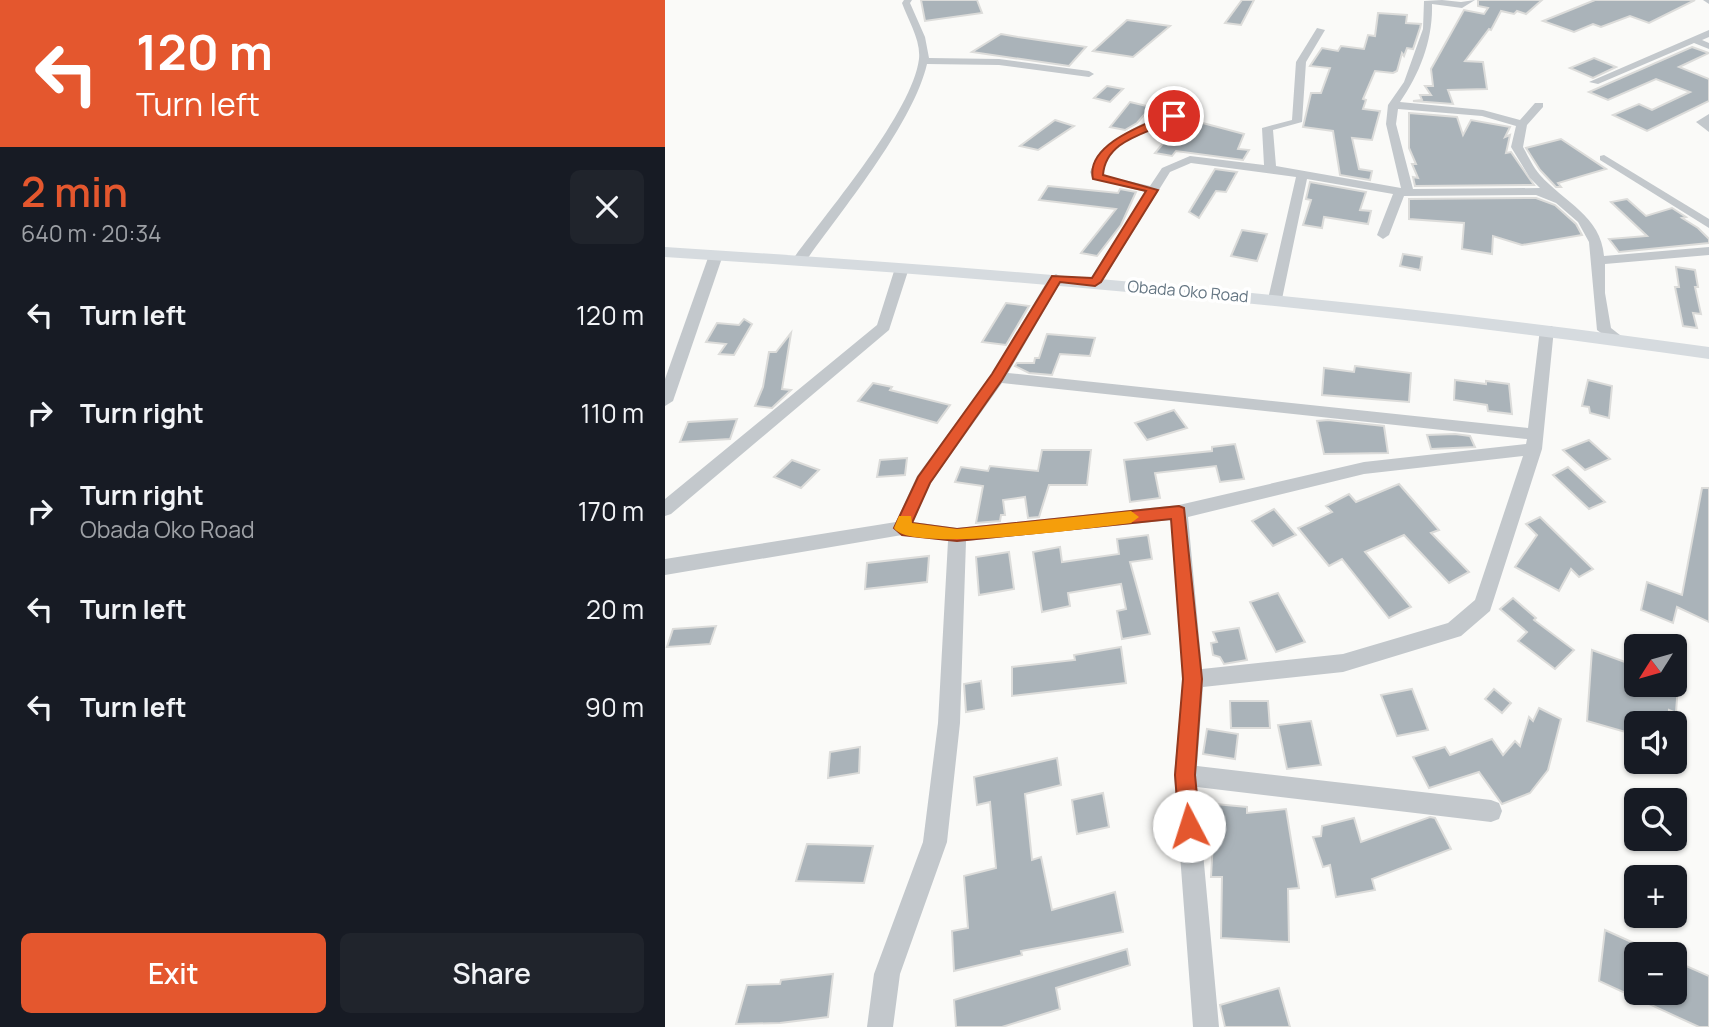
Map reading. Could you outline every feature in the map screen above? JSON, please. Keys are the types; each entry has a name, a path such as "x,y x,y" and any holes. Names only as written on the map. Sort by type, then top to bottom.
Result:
{"main road":[{"name":"Obada Oko Road","path":"665,252 1056,278 1275,299 1547,329 1709,353"}],"street":[{"path":"800,259 870,161 920,80 924,61 923,43 911,18 906,3 908,0"},
{"path":"1383,235 1404,192 1391,124 1393,104 1409,82 1428,29 1424,1 1462,5 1471,0"},
{"path":"1270,169 1266,128 1297,122 1301,62 1320,30"},
{"path":"1594,82 1709,33"},
{"path":"1694,40 1709,46"},
{"path":"924,61 986,61 1089,74"},
{"path":"1393,104 1483,113 1523,124"},
{"path":"1539,105 1523,124 1517,147 1534,176 1589,226 1597,242 1600,260 1598,281 1604,330 1618,339"},
{"path":"1152,190 1097,177 1096,172 1108,150 1130,134 1174,116"},
{"path":"1709,117 1701,122 1709,129"},
{"path":"1604,158 1709,224"},
{"path":"1095,282 1166,170 1190,159 1270,169 1404,192 1535,191 1554,195"},
{"path":"1275,299 1302,176"},
{"path":"1600,260 1709,251"},
{"path":"665,401 716,255"},
{"path":"665,509 884,327 902,268"},
{"path":"902,528 923,481 997,377 1056,278"},
{"path":"1193,679 1343,663 1454,630 1483,605 1534,442 1547,329"},
{"path":"997,377 1534,442"},
{"path":"665,567 902,528 957,535 1179,512 1364,468 1534,442"},
{"path":"1179,512 1193,679 1185,775 1206,1027"},
{"path":"880,1027 887,974 935,842 949,723 957,535"},
{"path":"1185,775 1491,811"}],"building":[{"path":"921,0 977,0 982,13 925,21"},
{"path":"1242,0 1254,0 1241,25 1225,23"},
{"path":"1478,0 1542,0 1526,14 1501,11 1491,30 1489,29 1465,61 1483,62 1487,89 1448,90 1453,104 1413,101 1422,100 1420,95 1431,95 1425,86 1433,86 1431,69 1464,10 1484,14 1488,8 1478,6"},
{"path":"1595,0 1695,0 1649,23 1630,16 1601,27 1593,24 1574,32 1543,21"},
{"path":"1378,13 1407,15 1406,23 1421,24 1413,49 1407,48 1404,56 1402,53 1397,71 1375,71 1363,99 1366,100 1363,109 1380,111 1372,140 1352,138 1359,169 1372,171 1370,180 1340,175 1333,131 1303,127 1311,93 1321,93 1330,68 1310,66 1322,48 1338,51 1341,46 1364,49 1368,35 1375,36"},
{"path":"1127,20 1170,26 1133,57 1093,51"},
{"path":"1001,34 1086,47 1069,66 972,52"},
{"path":"1692,47 1709,53 1679,67 1709,79 1709,101 1647,131 1613,115 1639,104 1652,110 1690,92 1656,79 1608,100 1589,92"},
{"path":"1594,58 1616,67 1593,78 1570,68"},
{"path":"1107,86 1123,89 1110,102 1094,98"},
{"path":"1130,102 1151,107 1137,123 1125,130 1110,127"},
{"path":"1409,113 1457,117 1463,135 1471,120 1510,127 1505,137 1510,135 1506,153 1511,152 1534,185 1415,186 1413,177 1418,178 1412,164 1416,164 1409,148"},
{"path":"1180,117 1244,134 1238,149 1249,150 1243,160 1176,151 1172,156 1155,153 1176,128 1170,123"},
{"path":"1055,120 1074,126 1038,150 1020,146"},
{"path":"1561,139 1606,169 1558,183 1561,187 1556,187 1540,170 1526,148"},
{"path":"1215,169 1237,172 1226,192 1216,191 1199,218 1189,212"},
{"path":"1310,182 1366,192 1360,210 1371,211 1368,224 1324,217 1322,228 1303,225 1311,200 1306,199"},
{"path":"1048,186 1118,193 1120,189 1136,192 1121,225 1097,256 1081,253 1116,209 1039,200"},
{"path":"1536,198 1555,205 1576,224 1582,235 1522,245 1493,236 1492,254 1462,249 1464,223 1409,219 1409,199"},
{"path":"1627,199 1646,216 1672,208 1698,228 1709,239 1709,243 1619,252 1609,239 1647,236 1611,202"},
{"path":"1242,230 1267,234 1257,261 1231,256"},
{"path":"1403,254 1422,257 1420,270 1400,266"},
{"path":"1676,267 1695,270 1698,287 1695,287 1701,314 1693,313 1697,328 1683,326 1675,287 1679,287"},
{"path":"1006,303 1029,306 1006,345 982,342"},
{"path":"744,319 752,324 734,355 719,354 726,344 706,342 717,323 739,325"},
{"path":"791,333 782,389 791,390 772,408 755,406 763,387 769,352 776,352"},
{"path":"1047,334 1095,338 1090,356 1060,354 1052,375 1029,373 1015,366 1017,363 1034,363 1035,358 1039,358"},
{"path":"1355,366 1411,373 1409,402 1322,395 1324,368 1354,372"},
{"path":"1455,380 1509,384 1512,414 1488,411 1487,405 1454,400"},
{"path":"1588,380 1612,386 1609,418 1590,413 1589,407 1582,406"},
{"path":"873,383 950,405 937,423 858,401"},
{"path":"1174,410 1187,428 1147,440 1135,423"},
{"path":"737,419 730,439 680,442 688,422"},
{"path":"1317,421 1384,426 1388,453 1324,454"},
{"path":"1427,435 1470,436 1475,447 1431,449"},
{"path":"1589,440 1610,459 1585,470 1563,450"},
{"path":"1235,444 1244,479 1220,482 1216,466 1155,473 1160,498 1130,502 1124,460 1212,451 1212,447"},
{"path":"1042,450 1091,450 1087,485 1049,485 1039,517 1028,518 1025,497 1003,500 1005,515 1001,515 1000,521 976,523 983,486 955,482 961,467 988,471 990,466 1038,471"},
{"path":"907,458 905,475 877,477 880,460"},
{"path":"792,460 819,470 801,488 774,477"},
{"path":"1568,467 1605,502 1589,509 1553,475"},
{"path":"1399,484 1439,530 1431,533 1469,572 1449,583 1404,535 1365,552 1411,607 1389,618 1342,559 1329,566 1298,528 1332,512 1326,506 1349,494 1356,502"},
{"path":"1702,488 1709,488 1709,622 1677,607 1673,623 1641,610 1647,582 1682,595"},
{"path":"1274,509 1296,535 1273,546 1252,521"},
{"path":"1540,517 1593,569 1579,577 1571,569 1559,591 1515,567 1537,535 1526,524"},
{"path":"1148,535 1152,559 1130,562 1150,634 1122,639 1117,611 1126,609 1121,584 1068,593 1070,606 1042,612 1033,552 1060,547 1062,562 1119,554 1117,539"},
{"path":"1009,552 1014,589 979,595 976,557"},
{"path":"929,556 927,582 865,589 867,563"},
{"path":"1278,593 1305,642 1276,652 1250,602"},
{"path":"1513,598 1536,618 1534,620 1574,650 1555,669 1518,641 1527,632 1500,609"},
{"path":"716,626 710,644 667,647 673,629"},
{"path":"1239,628 1247,660 1224,664 1220,657 1213,655 1211,643 1217,642 1213,632"},
{"path":"1121,647 1126,683 1012,696 1012,667 1075,660 1074,655"},
{"path":"1592,650 1624,662 1624,697 1677,697 1676,711 1624,711 1624,732 1587,721"},
{"path":"981,681 984,709 966,712 964,684"},
{"path":"1412,689 1428,730 1397,736 1381,695"},
{"path":"1494,689 1511,703 1502,713 1485,699"},
{"path":"1230,701 1268,701 1270,728 1231,728"},
{"path":"1539,708 1561,719 1548,770 1530,793 1502,804 1479,772 1429,788 1413,757 1445,747 1450,755 1492,739 1503,755 1515,741 1520,746 1529,717 1533,721"},
{"path":"1311,721 1321,765 1287,769 1278,725"},
{"path":"1207,729 1238,734 1235,759 1203,754"},
{"path":"860,747 859,773 828,778 830,752"},
{"path":"1057,758 1061,785 1025,794 1032,860 1041,857 1052,910 1115,892 1123,932 1021,951 1022,955 954,971 952,931 968,928 964,876 996,868 990,802 977,805 974,777"},
{"path":"1103,793 1109,827 1077,834 1072,800"},
{"path":"1215,804 1247,807 1247,813 1286,809 1299,888 1288,889 1289,942 1221,938 1222,877 1211,877"},
{"path":"1430,817 1435,818 1451,849 1372,879 1375,890 1336,897 1330,865 1323,867 1313,837 1321,836 1322,826 1354,818 1361,842"},
{"path":"807,844 873,846 864,883 796,881"},
{"path":"1605,930 1632,942 1624,942 1624,992 1599,981"},
{"path":"1127,949 1130,965 1056,988 1060,1009 1002,1027 956,1027 954,1000"},
{"path":"1687,966 1709,976 1709,1027 1699,1027 1651,1005 1687,1005"},
{"path":"833,974 828,1017 780,1023 736,1024 747,985 780,984 781,980"},
{"path":"1279,988 1290,1027 1225,1027 1220,1005"}],"slow traffic":[{"path":"905,521 902,528 957,535 1131,517"}],"route":[{"path":"1174,116 1130,134 1108,150 1098,164 1097,177 1152,190 1095,282 1056,278 997,377 923,481 902,528 957,535 1179,512 1193,679 1185,775 1189,826"}]}
